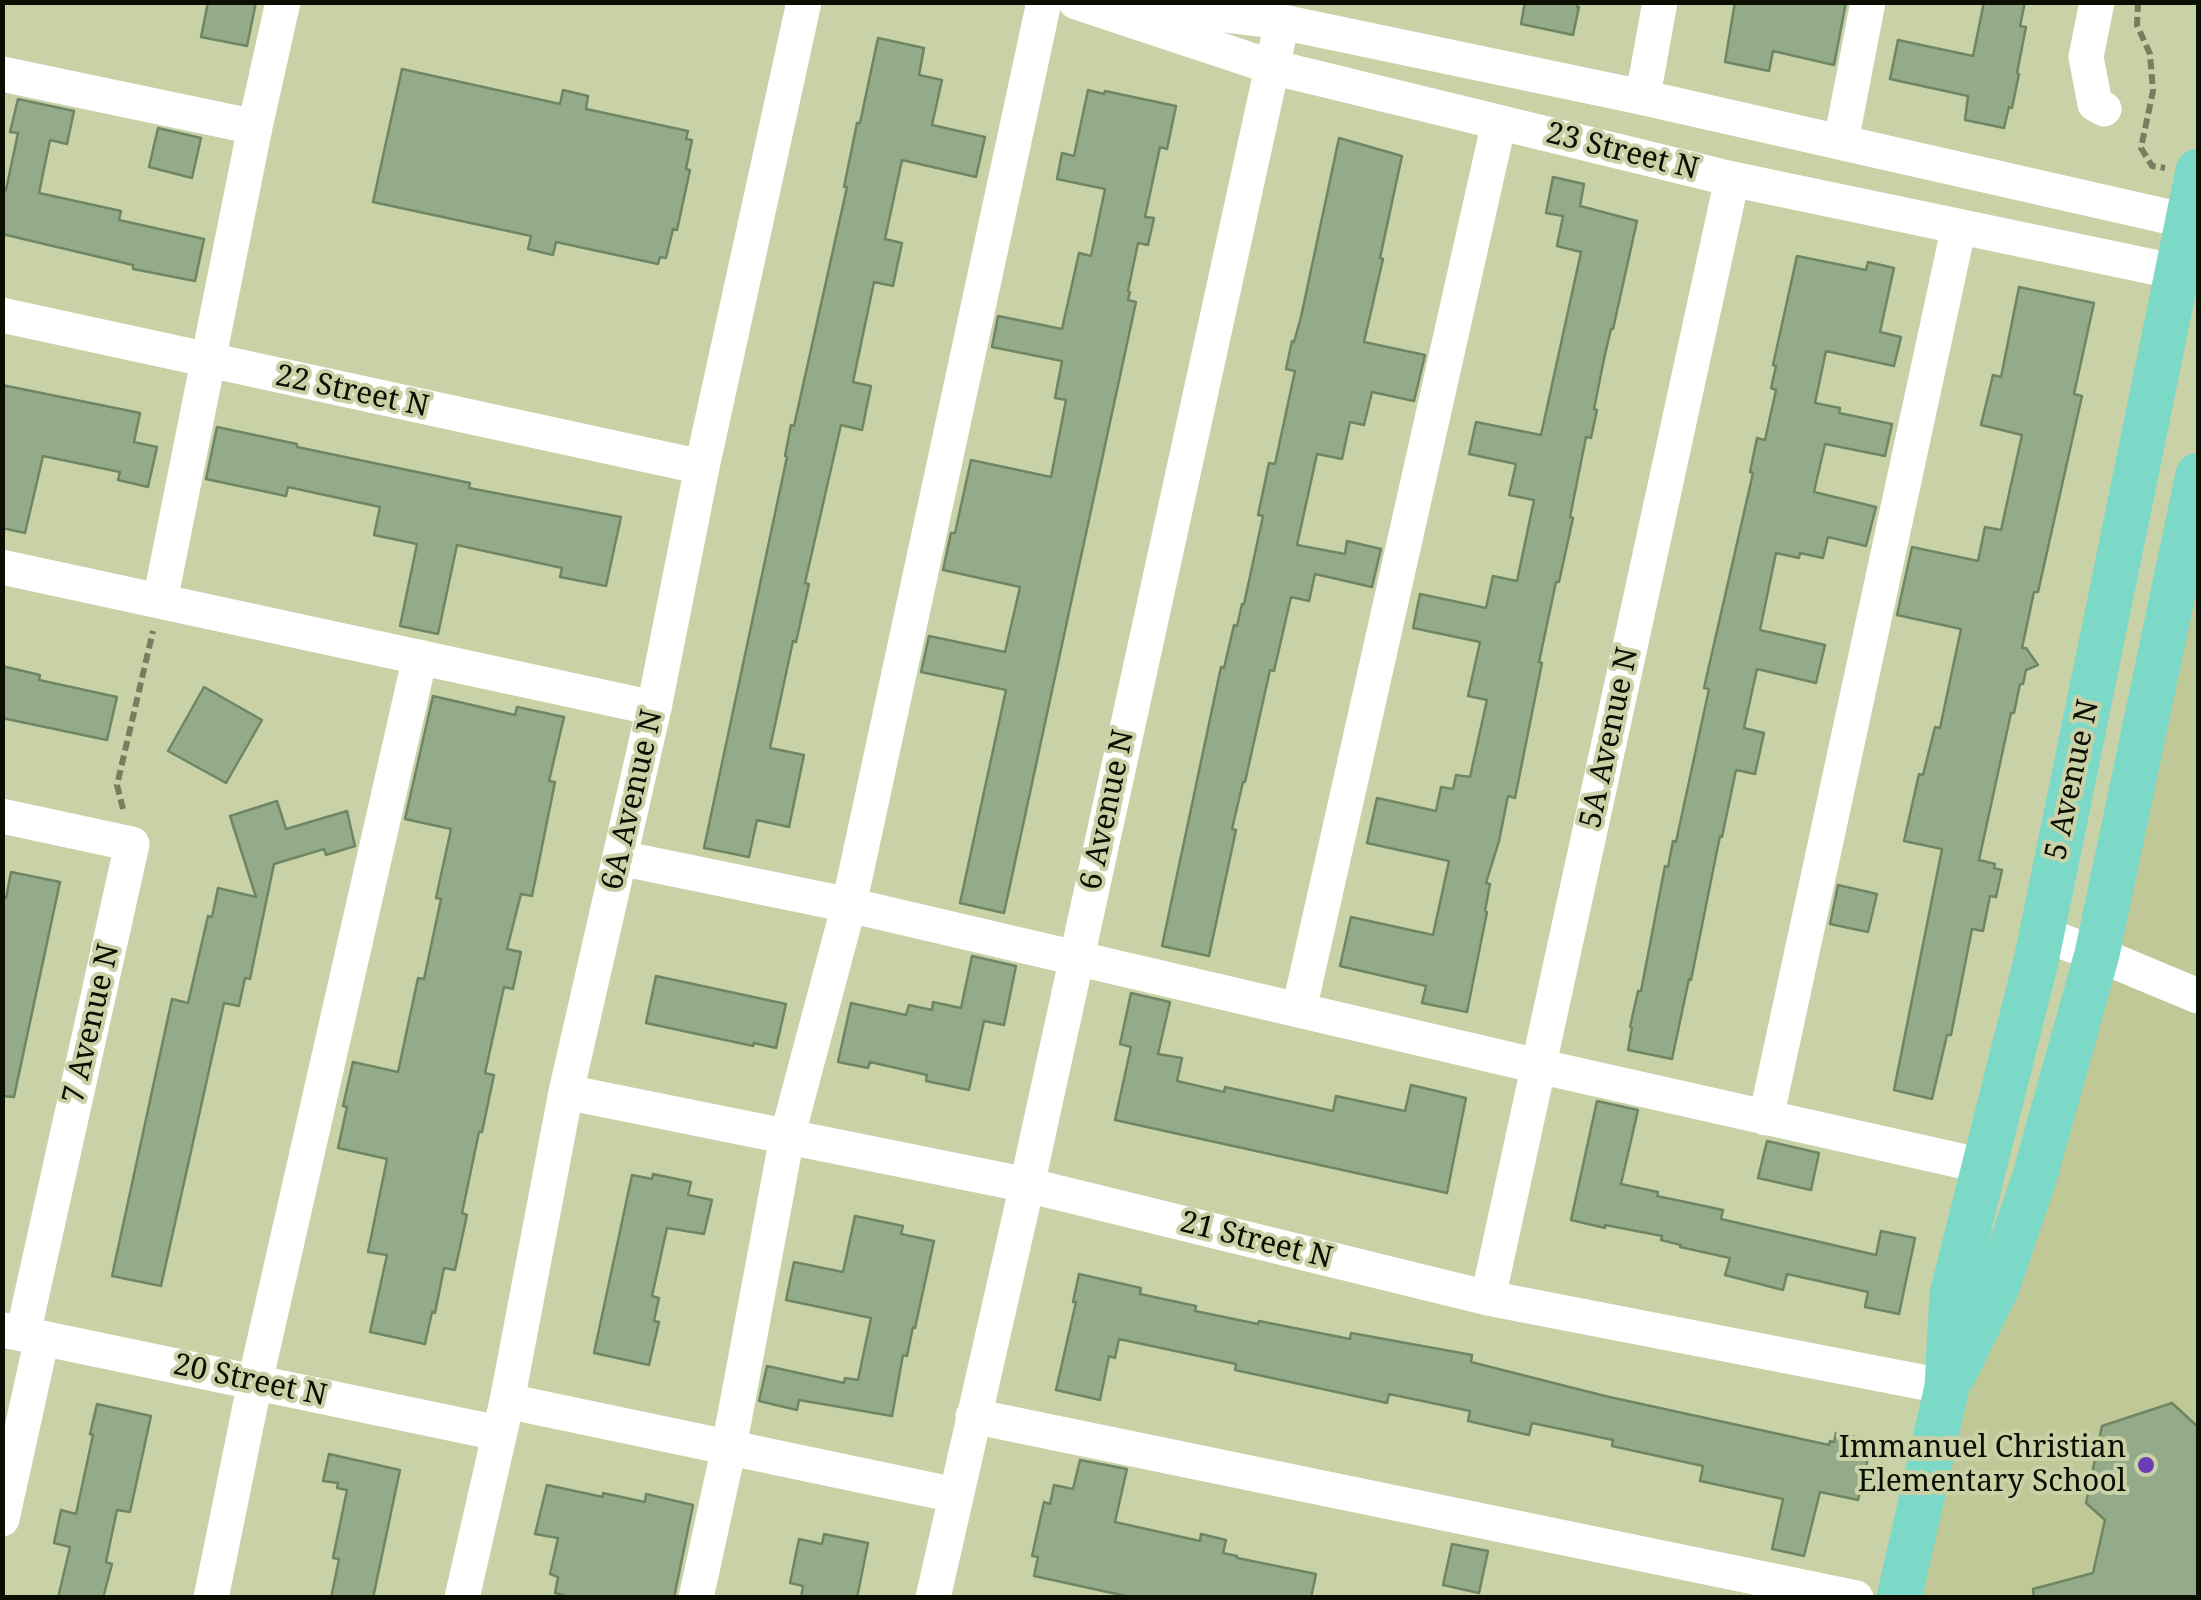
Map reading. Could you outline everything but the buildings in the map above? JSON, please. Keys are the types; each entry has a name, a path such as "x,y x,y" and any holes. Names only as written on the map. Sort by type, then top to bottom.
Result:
{"main road":[{"name":"5 Avenue N","path":"1899,1598 1947,1388 1952,1294 2041,934 2188,274 2198,171"},
{"name":"5 Avenue N","path":"1947,1388 1998,1287 2034,1179 2097,954 2196,494"}],"street":[{"path":"160,601 283,2"},
{"name":"6A Avenue N","path":"462,1598 566,1092 654,708 702,467 804,2"},
{"path":"696,1598 729,1447 787,1136 849,905 1044,2"},
{"name":"23 Street N","path":"1076,2 1272,67 1732,179 2188,274"},
{"name":"23 Street N","path":"1124,2 1282,22 2193,222"},
{"path":"1640,98 1660,2"},
{"path":"1841,142 1868,2"},
{"path":"2096,2 2086,57 2095,104 2104,109"},
{"name":"6 Avenue N","path":"932,1598 1282,22"},
{"path":"2,74 255,127"},
{"path":"1299,1010 1499,122"},
{"name":"5A Avenue N","path":"1488,1298 1732,179"},
{"path":"1766,1118 1959,226"},
{"name":"22 Street N","path":"2,315 702,467"},
{"path":"2,567 654,708"},
{"path":"211,1598 255,1382 420,657"},
{"path":"2,816 132,844"},
{"name":"7 Avenue N","path":"2,1519 22,1334 132,844"},
{"path":"620,858 849,905 1983,1166"},
{"path":"2041,934 2198,996"},
{"name":"21 Street N","path":"566,1092 1026,1184 1488,1298 1947,1388"},
{"name":"20 Street N","path":"22,1334 255,1382 729,1447 955,1494"},
{"path":"973,1416 1856,1598"}],"path":[{"path":"2138,2 2136,24 2150,54 2153,91 2140,148 2152,166"},
{"path":"132,844 116,785 160,601"}],"shaded area":[{"path":"2198,495 2198,1597 1899,1598 1998,1287"}],"place":[{"name":"Immanuel Christian Elementary School","path":"2146,1465"}]}
